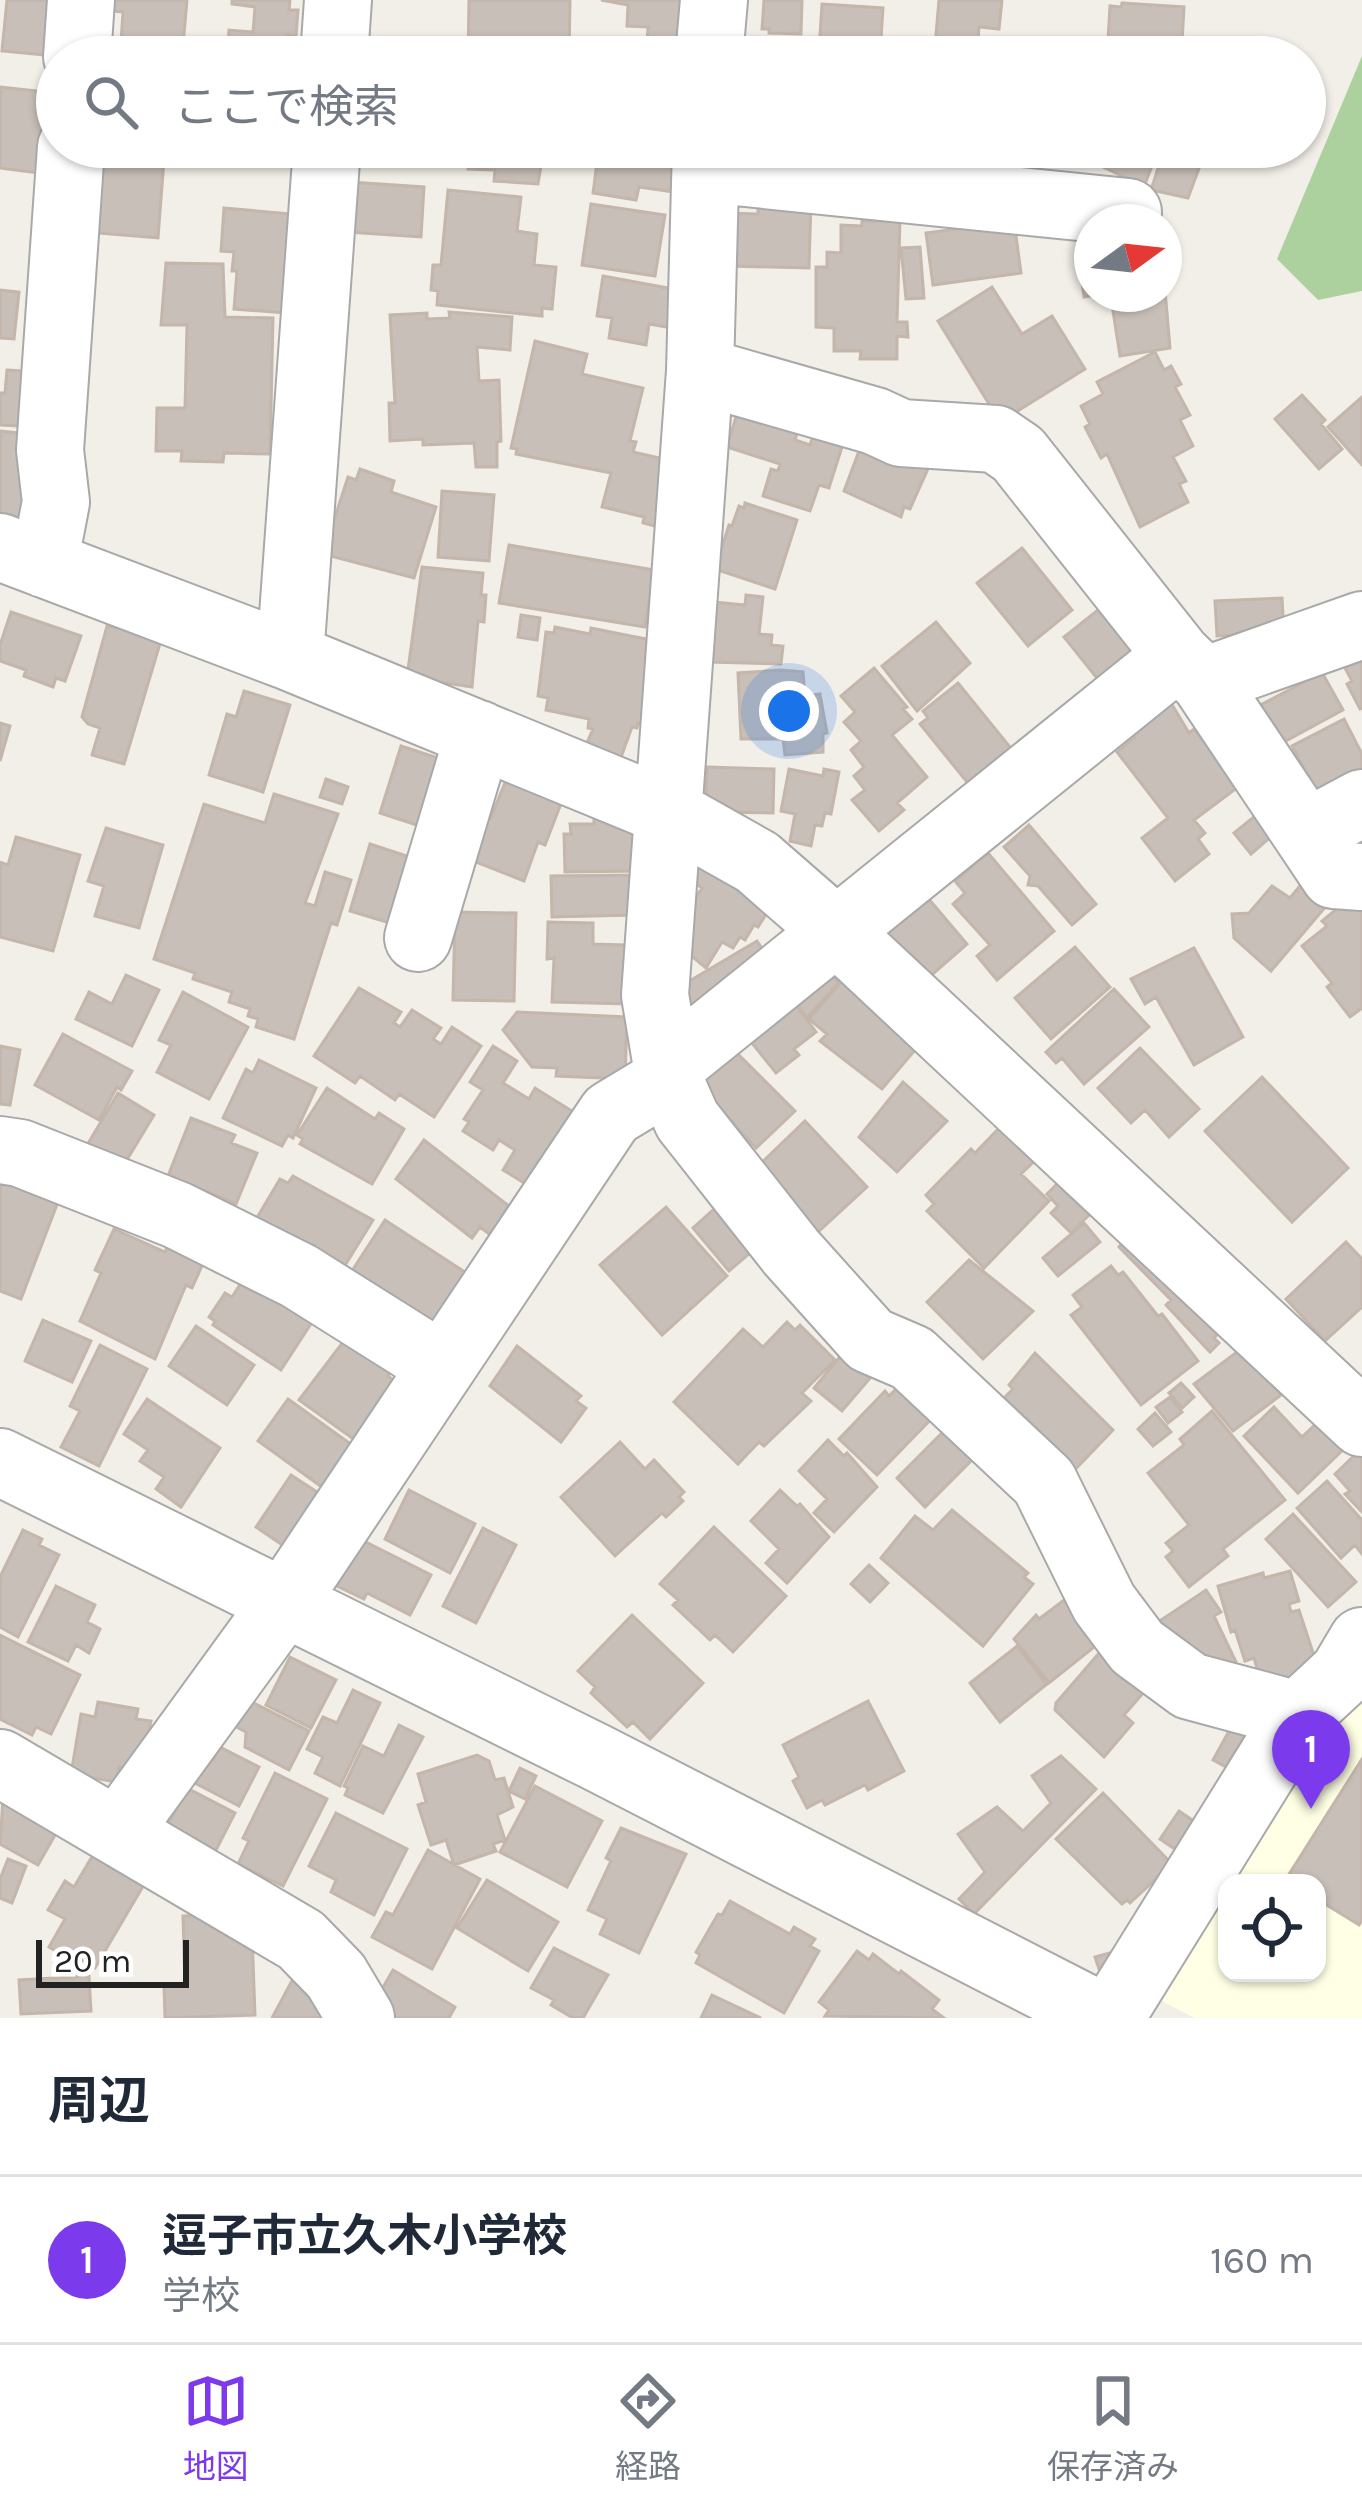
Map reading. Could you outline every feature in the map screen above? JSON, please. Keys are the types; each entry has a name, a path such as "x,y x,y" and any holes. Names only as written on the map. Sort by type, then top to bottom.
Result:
{"street":[{"path":"78,36 81,0"},
{"path":"335,36 338,0"},
{"path":"711,36 714,0"},
{"path":"69,168 50,450 56,502 22,555 290,657 670,812 757,862 1362,1423"},
{"path":"290,657 325,168"},
{"path":"706,168 700,371 656,995 668,1073 687,1120 790,1252 870,1340 912,1358 1044,1482 1104,1603 1137,1647 1190,1686 1298,1714"},
{"path":"784,168 1074,205"},
{"path":"700,371 901,433 996,439 1018,454 1191,668 1334,818 1334,874 1362,877"},
{"path":"118,1830 284,1603 611,1114 668,1073 835,930 1191,668 1362,625"},
{"path":"418,938 479,734"},
{"path":"0,1150 177,1215 298,1276 442,1366"},
{"path":"0,1462 596,1757 1108,2018 1298,1714 1343,1673 1362,1641"},
{"path":"0,1763 301,1940 336,1976 362,2018"}],"shaded area":[{"path":"1362,1680 1362,2018 1195,2018 1150,1995 1218,1880 1218,1982 1326,1982 1326,1874 1222,1874 1305,1734"}],"green space":[{"path":"1362,56 1362,291 1318,300 1277,259 1315,168 1326,168 1326,142"}],"building":[{"path":"7,0 62,0 58,36 36,36 36,54 2,51"},
{"path":"112,0 187,0 184,36 121,36 123,12 111,11"},
{"path":"232,0 290,0 289,10 298,10 296,36 229,36 229,30 253,32 255,7 232,4"},
{"path":"469,0 570,0 569,36 468,36"},
{"path":"601,0 698,0 695,36 647,36 648,27 627,26 628,5"},
{"path":"764,0 802,0 801,34 762,29"},
{"path":"939,0 1002,0 999,29 979,27 978,36 936,36"},
{"path":"1122,3 1184,7 1182,36 1108,36 1110,6 1121,7"},
{"path":"822,4 883,8 881,36 820,36"},
{"path":"0,87 36,91 36,168 48,168 47,174 0,168"},
{"path":"102,168 163,168 158,238 97,233"},
{"path":"541,168 538,184 494,181 495,170 468,169"},
{"path":"596,168 678,168 674,192 639,187 636,200 593,193"},
{"path":"975,168 1018,168 1016,181 974,176"},
{"path":"1105,168 1151,168 1144,187"},
{"path":"1158,168 1199,168 1188,198 1151,190"},
{"path":"350,182 424,187 421,237 348,232"},
{"path":"448,190 521,197 517,231 537,234 534,265 556,267 552,309 542,308 542,316 437,305 438,291 431,290 433,265 441,265"},
{"path":"758,201 811,202 809,268 728,266 730,213 758,214"},
{"path":"591,204 665,215 655,276 582,265"},
{"path":"224,208 292,214 285,313 234,309 234,252 221,251"},
{"path":"862,221 900,221 897,322 907,322 908,337 897,336 897,359 860,359 861,351 834,351 834,328 816,327 816,267 827,267 827,252 841,253 841,225 862,226"},
{"path":"1014,221 1021,273 933,285 926,233 956,229 956,222"},
{"path":"920,247 924,298 906,299 901,248"},
{"path":"166,263 223,264 225,317 273,318 270,454 224,453 223,462 181,461 182,451 156,451 157,408 185,408 187,325 161,325"},
{"path":"603,276 684,291 678,329 649,324 646,345 609,338 612,318 597,316"},
{"path":"992,287 1022,334 1052,316 1085,369 1000,422 938,321"},
{"path":"0,290 19,292 14,339 0,338"},
{"path":"449,312 512,317 510,350 477,347 479,381 499,380 497,467 476,467 474,443 390,441 389,403 395,403 390,315 427,313 427,319 450,318"},
{"path":"1113,312 1167,312 1170,348 1120,356"},
{"path":"535,341 587,354 582,374 643,388 630,441 636,442 633,452 681,463 666,529 643,523 644,517 602,507 611,473 516,454 517,449 511,448"},
{"path":"1155,352 1164,370 1171,366 1181,384 1175,387 1190,415 1180,420 1193,446 1173,457 1186,481 1179,484 1188,502 1140,527 1107,454 1101,458 1085,427 1090,424 1081,406 1103,394 1097,382"},
{"path":"7,370 39,372 35,427 0,425 0,393 5,393"},
{"path":"1302,395 1325,420 1321,424 1342,449 1319,469 1275,419"},
{"path":"742,397 802,416 795,440 810,445 819,418 848,428 829,488 819,485 810,511 763,496 771,469 778,471 780,464 727,447"},
{"path":"1362,397 1362,465 1328,427"},
{"path":"0,431 39,435 39,541 0,518"},
{"path":"862,443 931,462 910,509 904,507 901,517 844,491"},
{"path":"360,469 394,481 391,492 436,507 414,578 323,554 348,477 356,480"},
{"path":"442,491 494,495 489,561 438,557"},
{"path":"745,503 797,520 775,589 715,569 729,525"},
{"path":"509,545 654,570 645,627 499,603"},
{"path":"1022,548 1072,610 1028,646 977,583"},
{"path":"422,567 483,573 484,622 478,621 472,687 407,677"},
{"path":"746,595 763,597 759,634 772,635 771,645 783,646 781,664 708,662 713,602 745,605"},
{"path":"1282,598 1284,633 1217,636 1215,601"},
{"path":"1103,606 1140,651 1100,682 1064,637"},
{"path":"11,612 81,636 65,681 56,678 53,687 0,661"},
{"path":"521,615 540,618 537,640 518,637"},
{"path":"936,622 970,663 917,711 882,666"},
{"path":"107,626 162,637 124,764 92,755 100,728 82,717"},
{"path":"555,627 590,634 591,628 661,642 658,727 638,723 637,728 632,727 616,771 581,756 593,729 588,728 589,719 546,710 548,698 538,696 546,632 554,633"},
{"path":"1362,658 1360,709 1347,684 1352,681 1345,668"},
{"path":"1319,667 1343,710 1273,748 1253,709 1308,680 1305,675"},
{"path":"874,668 912,719 892,735 927,777 897,803 904,810 879,831 852,800 865,790 854,776 864,767 851,750 861,741 844,722 855,712 841,696"},
{"path":"803,672 805,696 820,694 827,733 823,734 823,752 785,755 783,739 741,739 738,673"},
{"path":"958,683 1014,752 971,787 920,724 928,718 923,711"},
{"path":"244,691 290,705 263,792 209,775 227,714 236,717"},
{"path":"1167,696 1189,733 1194,729 1215,755 1250,778 1194,820 1205,833 1198,839 1209,854 1175,881 1142,838 1168,818 1117,752 1135,737 1127,728"},
{"path":"1344,719 1362,754 1362,780 1321,801 1292,746"},
{"path":"0,723 10,726 0,761"},
{"path":"401,746 447,761 426,828 380,813"},
{"path":"707,767 774,769 773,813 714,812 706,804"},
{"path":"789,769 823,776 824,769 839,772 831,814 825,813 822,826 815,825 811,846 790,841 795,814 781,811"},
{"path":"507,778 562,801 545,845 538,842 524,881 468,859 484,816 490,819"},
{"path":"326,779 348,787 342,804 320,797"},
{"path":"274,794 338,814 305,903 315,906 325,872 351,880 337,925 331,923 294,1039 256,1027 258,1019 248,1016 250,1009 229,1002 232,992 154,959 204,804 265,823"},
{"path":"1271,803 1288,822 1251,854 1234,833"},
{"path":"594,814 640,822 639,871 565,872 564,834 571,834 570,824 594,824"},
{"path":"1029,825 1096,904 1072,925 1038,886 1028,885 1030,876 1004,847"},
{"path":"106,828 163,845 139,928 95,916 104,886 88,881"},
{"path":"16,837 80,855 53,951 0,937 0,862 8,865"},
{"path":"370,844 416,859 396,925 350,911"},
{"path":"703,849 777,897 745,940 740,937 733,948 722,942 706,968 683,949 683,936 695,918 686,911 702,888 685,876"},
{"path":"988,853 1054,931 997,980 977,956 990,945 953,904 965,893 955,881"},
{"path":"633,875 634,915 552,917 551,876"},
{"path":"1307,877 1333,898 1271,971 1234,938 1232,914 1249,913 1272,886 1290,898"},
{"path":"922,891 967,944 925,981 879,929"},
{"path":"1355,894 1362,899 1362,1008 1350,1017 1327,987 1332,983 1302,946 1327,926 1322,921"},
{"path":"455,912 516,913 514,1001 453,1000"},
{"path":"548,922 593,923 593,944 626,945 628,1004 552,1002 554,958 547,959"},
{"path":"757,941 772,963 685,1034 681,986"},
{"path":"1075,947 1110,987 1051,1039 1015,998"},
{"path":"1194,948 1243,1037 1194,1065 1156,997 1145,1004 1131,979"},
{"path":"820,966 839,982 807,1018 792,999"},
{"path":"126,975 159,990 132,1046 76,1019 89,992 112,1004"},
{"path":"845,977 921,1043 882,1089 820,1041 827,1034 809,1019"},
{"path":"359,988 401,1012 394,1023 400,1027 412,1010 441,1028 433,1039 441,1044 452,1027 481,1046 434,1117 399,1094 395,1100 360,1076 355,1083 314,1056"},
{"path":"1114,989 1149,1027 1084,1084 1062,1058 1056,1063 1046,1052"},
{"path":"183,992 248,1027 209,1099 157,1072 171,1045 159,1040"},
{"path":"790,997 816,1032 794,1049 799,1055 776,1073 744,1033"},
{"path":"517,1012 627,1017 625,1079 556,1076 557,1068 532,1067 503,1030"},
{"path":"63,1034 132,1071 99,1120 35,1085"},
{"path":"727,1043 795,1111 756,1148 704,1091 697,1071"},
{"path":"0,1046 20,1050 10,1105 0,1104"},
{"path":"493,1046 517,1061 503,1083 529,1099 535,1088 583,1118 537,1191 503,1170 515,1150 499,1140 493,1150 463,1131 469,1122 464,1119 483,1090 470,1082"},
{"path":"1140,1048 1199,1109 1169,1137 1145,1110 1131,1123 1098,1088"},
{"path":"259,1060 316,1088 293,1138 288,1135 282,1146 223,1118 246,1069 253,1073"},
{"path":"1262,1077 1348,1168 1292,1222 1205,1131"},
{"path":"903,1082 947,1121 897,1172 859,1137"},
{"path":"327,1088 375,1119 379,1113 404,1129 372,1184 300,1144 303,1139 297,1135"},
{"path":"118,1093 154,1115 122,1168 86,1147"},
{"path":"191,1118 235,1135 231,1143 257,1153 236,1204 168,1176"},
{"path":"1007,1120 1041,1155 1021,1174 1049,1201 984,1268 927,1211 934,1204 926,1195"},
{"path":"805,1121 867,1187 816,1234 755,1169"},
{"path":"424,1140 514,1210 493,1237 480,1227 472,1238 396,1179"},
{"path":"293,1176 373,1220 344,1267 255,1221 280,1179 288,1183"},
{"path":"1065,1176 1096,1208 1071,1233 1051,1213 1058,1206 1047,1194"},
{"path":"0,1177 61,1194 21,1299 0,1291"},
{"path":"723,1201 763,1242 729,1271 693,1228"},
{"path":"666,1207 727,1276 662,1335 600,1265"},
{"path":"385,1220 471,1276 435,1332 348,1277"},
{"path":"1084,1223 1100,1242 1058,1276 1043,1258"},
{"path":"114,1229 165,1252 174,1232 210,1248 192,1288 186,1285 155,1359 80,1321 101,1273 95,1270"},
{"path":"1135,1229 1232,1318 1214,1338 1219,1343 1210,1352 1166,1305 1171,1300 1119,1247"},
{"path":"1346,1242 1362,1259 1362,1307 1325,1341 1286,1299"},
{"path":"969,1260 1033,1311 983,1359 927,1302"},
{"path":"1111,1266 1118,1275 1123,1272 1158,1316 1162,1314 1198,1361 1141,1405 1071,1315 1082,1307 1073,1295"},
{"path":"248,1272 318,1313 281,1370 213,1325 209,1317 225,1293 232,1297"},
{"path":"43,1320 91,1341 72,1382 25,1361"},
{"path":"787,1322 795,1330 800,1325 835,1360 802,1393 811,1401 738,1464 674,1402 743,1329 763,1347"},
{"path":"196,1326 254,1365 227,1405 169,1366"},
{"path":"346,1338 392,1370 388,1376 399,1385 359,1443 299,1400"},
{"path":"100,1345 147,1369 99,1466 61,1447 80,1411 70,1406"},
{"path":"517,1346 581,1396 576,1401 586,1408 561,1442 490,1386"},
{"path":"849,1346 877,1370 842,1411 814,1388"},
{"path":"1245,1346 1281,1395 1233,1431 1194,1384"},
{"path":"1035,1353 1113,1430 1067,1478 1029,1443 1040,1432 1004,1398"},
{"path":"904,1381 937,1413 877,1475 839,1439 885,1391 889,1396"},
{"path":"1181,1383 1194,1397 1182,1408 1169,1393"},
{"path":"1170,1397 1182,1412 1168,1423 1156,1407"},
{"path":"147,1399 220,1448 181,1507 156,1489 164,1477 140,1461 148,1450 124,1434"},
{"path":"288,1399 366,1455 326,1490 258,1441"},
{"path":"1274,1407 1302,1437 1322,1418 1347,1446 1298,1493 1244,1436"},
{"path":"1212,1411 1285,1500 1223,1549 1228,1556 1189,1587 1166,1557 1173,1551 1166,1543 1189,1525 1148,1473 1184,1445 1180,1439"},
{"path":"1155,1413 1171,1432 1153,1446 1138,1429"},
{"path":"946,1429 974,1458 925,1507 897,1478"},
{"path":"828,1440 844,1456 847,1453 877,1487 834,1532 814,1513 827,1499 799,1471"},
{"path":"620,1442 645,1469 654,1460 684,1492 679,1497 683,1501 666,1517 662,1513 615,1556 561,1497"},
{"path":"1362,1448 1362,1512 1335,1474"},
{"path":"291,1475 329,1500 291,1551 256,1527"},
{"path":"1327,1481 1362,1520 1362,1554 1355,1545 1341,1558 1297,1508"},
{"path":"409,1490 475,1524 450,1573 385,1539"},
{"path":"780,1490 800,1504 829,1537 787,1583 766,1563 779,1549 751,1521"},
{"path":"952,1510 1028,1573 1024,1577 1033,1584 983,1646 881,1558 915,1516 933,1530"},
{"path":"1293,1514 1356,1582 1328,1607 1266,1539"},
{"path":"714,1527 786,1596 733,1652 715,1635 710,1640 673,1605 678,1600 660,1584"},
{"path":"483,1528 516,1545 476,1623 443,1606"},
{"path":"23,1530 59,1555 18,1637 0,1627 0,1577"},
{"path":"360,1539 431,1575 410,1615 367,1593 364,1599 337,1586"},
{"path":"869,1565 888,1583 870,1602 851,1584"},
{"path":"1290,1571 1299,1601 1289,1604 1291,1612 1299,1610 1318,1668 1283,1683 1262,1685 1254,1658 1245,1661 1235,1630 1231,1632 1218,1586"},
{"path":"56,1586 95,1605 87,1622 100,1629 89,1653 76,1645 68,1661 28,1642"},
{"path":"1206,1590 1221,1612 1214,1616 1236,1662 1217,1674 1152,1626"},
{"path":"1064,1600 1098,1644 1049,1683 1014,1639 1036,1615 1039,1619"},
{"path":"632,1615 703,1683 650,1739 633,1722 627,1727 591,1693 595,1687 578,1671"},
{"path":"0,1635 80,1675 51,1734 36,1727 32,1735 0,1719"},
{"path":"1107,1644 1151,1684 1124,1715 1133,1723 1104,1757 1055,1710"},
{"path":"1017,1646 1047,1684 1000,1722 970,1683"},
{"path":"290,1657 336,1680 311,1728 266,1705"},
{"path":"353,1690 380,1703 340,1786 315,1773 323,1757 307,1749 323,1717 337,1723"},
{"path":"244,1698 309,1731 289,1770 245,1747 246,1732 231,1724"},
{"path":"868,1701 904,1771 868,1790 865,1785 825,1805 822,1800 807,1808 783,1745"},
{"path":"98,1702 138,1709 136,1719 151,1721 144,1758 133,1770 119,1767 116,1782 71,1774 81,1714 95,1717"},
{"path":"1233,1724 1247,1733 1226,1767 1213,1760"},
{"path":"399,1725 423,1737 383,1813 345,1795 348,1788 344,1786 363,1746 384,1756"},
{"path":"220,1747 259,1767 239,1806 193,1782 206,1756 213,1760"},
{"path":"477,1755 489,1761 495,1780 504,1778 513,1807 497,1815 505,1840 493,1844 496,1851 454,1865 446,1840 431,1845 418,1805 426,1802 418,1774"},
{"path":"1061,1756 1096,1789 974,1914 959,1899 985,1872 958,1834 997,1807 1023,1831 1051,1803 1032,1776"},
{"path":"1362,1759 1359,1925 1326,1905 1326,1874 1289,1874"},
{"path":"520,1768 536,1776 525,1799 509,1791"},
{"path":"275,1773 327,1799 283,1886 238,1864 249,1841 243,1838"},
{"path":"535,1786 602,1821 567,1887 500,1852"},
{"path":"187,1788 235,1813 211,1860 164,1832"},
{"path":"1103,1793 1172,1864 1130,1903 1122,1904 1056,1839"},
{"path":"3,1798 59,1828 38,1865 0,1844"},
{"path":"1179,1811 1201,1826 1182,1854 1160,1839"},
{"path":"336,1813 407,1849 374,1915 331,1892 336,1880 309,1866"},
{"path":"621,1828 686,1854 639,1953 600,1934 607,1919 588,1910"},
{"path":"96,1850 145,1883 95,1968 80,1959 77,1964 49,1947 65,1919 48,1910 65,1881 74,1887"},
{"path":"428,1850 480,1879 432,1969 372,1937 386,1912 393,1915"},
{"path":"8,1859 26,1866 12,1903 0,1898 0,1879"},
{"path":"487,1880 558,1922 528,1971 457,1928"},
{"path":"730,1901 790,1934 794,1927 815,1939 810,1946 819,1951 784,2013 696,1963 700,1955 696,1952"},
{"path":"228,1915 252,1933 255,2015 165,2018 164,1986 185,1986 183,1916"},
{"path":"554,1948 608,1975 583,2018 573,2018 551,2005 554,2000 531,1988"},
{"path":"857,1951 869,1960 873,1954 939,2000 932,2009 944,2018 825,2016 829,2010 819,2002"},
{"path":"1113,1952 1118,1964 1099,1969 1095,1957"},
{"path":"393,1970 455,2007 449,2018 391,2018 375,2001"},
{"path":"295,1975 338,2018 272,2018"},
{"path":"89,1976 91,2011 21,2014 19,1980"},
{"path":"712,1995 761,2018 701,2018"}],"place":[{"name":"逗子市立久木小学校","path":"1311,1809"}]}
